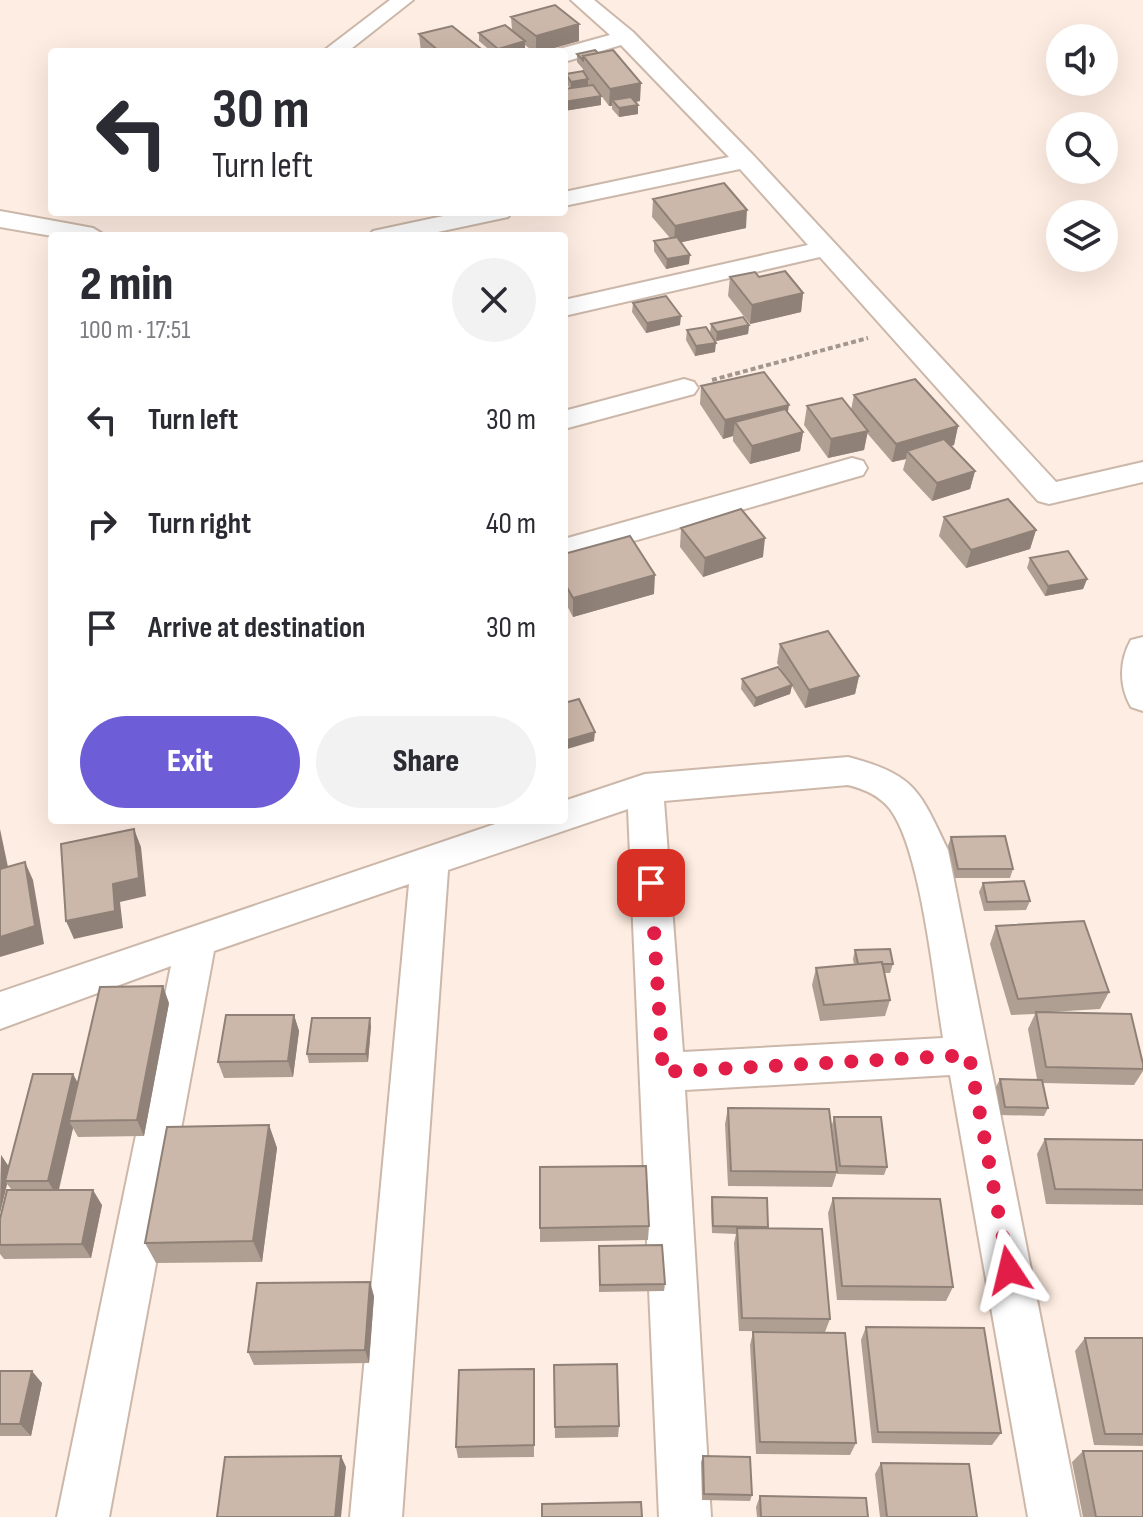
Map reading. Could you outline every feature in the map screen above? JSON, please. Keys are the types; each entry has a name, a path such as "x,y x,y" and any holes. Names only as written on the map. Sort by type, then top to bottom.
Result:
{"street":[{"path":"338,48 403,0"},
{"path":"581,0 625,37 746,161 896,330 1049,494 1143,472"},
{"path":"568,54 625,37"},
{"path":"568,198 746,161"},
{"path":"2,219 48,207"},
{"path":"402,232 480,216"},
{"path":"2,219 72,232"},
{"path":"568,307 823,249"},
{"path":"568,419 684,388"},
{"path":"568,549 852,468"},
{"path":"1143,649 1138,667 1143,698"},
{"path":"568,815 645,788 848,771 877,777 901,792 929,850 1054,1517"},
{"path":"645,788 663,1072 685,1517"},
{"path":"0,1011 39,994 539,824"},
{"path":"376,1517 430,861"},
{"path":"83,1517 196,941"},
{"path":"663,1072 969,1055"}],"path":[{"path":"684,388 896,330"}],"building":[{"path":"555,5 579,24 536,36 511,17"},
{"path":"505,25 525,41 497,48 479,33"},
{"path":"452,26 480,48 435,48 419,34"},
{"path":"595,50 598,53 583,56 583,60 577,54"},
{"path":"613,50 641,83 610,89 583,56"},
{"path":"583,71 588,79 571,82 568,74"},
{"path":"593,85 601,96 568,101 568,88"},
{"path":"631,97 638,105 619,108 612,100"},
{"path":"724,183 747,210 675,226 653,199"},
{"path":"677,237 690,255 667,259 654,241"},
{"path":"785,271 803,293 752,305 730,277 755,272 759,277"},
{"path":"666,296 681,316 647,323 633,303"},
{"path":"743,317 749,325 717,332 711,324"},
{"path":"706,327 716,343 696,346 687,330"},
{"path":"764,372 789,405 725,420 701,386"},
{"path":"915,379 958,426 896,444 854,395"},
{"path":"842,398 868,431 831,439 807,406"},
{"path":"785,409 803,432 752,446 735,422"},
{"path":"944,439 975,471 937,483 907,451"},
{"path":"1008,499 1036,530 971,550 944,517"},
{"path":"741,509 765,538 705,558 681,528"},
{"path":"630,536 655,575 573,598 568,589 568,553"},
{"path":"1068,551 1087,579 1048,586 1030,558"},
{"path":"828,631 859,676 809,690 780,644"},
{"path":"778,667 792,685 756,698 742,679"},
{"path":"579,699 595,732 568,740 568,702"},
{"path":"134,829 139,878 113,884 115,911 66,921 61,844"},
{"path":"1005,836 1013,869 958,869 951,837"},
{"path":"25,862 35,926 0,937 0,869"},
{"path":"1024,881 1030,901 987,902 983,883"},
{"path":"1084,921 1109,992 1018,999 996,926"},
{"path":"890,949 893,964 858,964 855,950"},
{"path":"882,962 890,1000 824,1005 816,968"},
{"path":"163,986 137,1120 69,1121 100,987"},
{"path":"1036,1012 1131,1014 1143,1069 1046,1067"},
{"path":"226,1015 294,1015 288,1061 218,1062"},
{"path":"312,1018 370,1018 366,1054 307,1054"},
{"path":"33,1074 73,1074 48,1181 5,1181"},
{"path":"1000,1079 1042,1080 1048,1108 1005,1107"},
{"path":"728,1108 829,1109 837,1172 731,1171"},
{"path":"834,1117 881,1117 887,1167 840,1166"},
{"path":"269,1125 253,1241 145,1243 167,1127"},
{"path":"1045,1139 1143,1140 1143,1190 1055,1189"},
{"path":"646,1166 649,1226 540,1228 540,1167"},
{"path":"7,1190 93,1190 82,1244 0,1245 0,1219"},
{"path":"712,1197 767,1198 768,1227 713,1226"},
{"path":"833,1198 940,1199 953,1287 842,1286"},
{"path":"737,1228 822,1229 830,1319 742,1318"},
{"path":"662,1245 665,1284 600,1285 599,1246"},
{"path":"370,1282 365,1350 248,1352 257,1283"},
{"path":"866,1327 984,1328 1001,1433 878,1432"},
{"path":"753,1332 845,1333 856,1443 760,1442"},
{"path":"1085,1338 1143,1338 1143,1434 1105,1434"},
{"path":"617,1364 619,1426 555,1427 554,1365"},
{"path":"534,1369 534,1445 456,1447 459,1370"},
{"path":"0,1371 32,1371 20,1424 0,1424"},
{"path":"1083,1451 1143,1451 1143,1517 1096,1517"},
{"path":"341,1456 335,1517 217,1517 225,1457"},
{"path":"703,1456 750,1457 752,1495 704,1494"},
{"path":"881,1463 969,1464 977,1517 887,1517"},
{"path":"760,1496 866,1498 868,1517 761,1517"},
{"path":"641,1502 642,1517 542,1517 542,1504"}],"route":[{"path":"651,883 663,1072 969,1055 1009,1270"}]}
